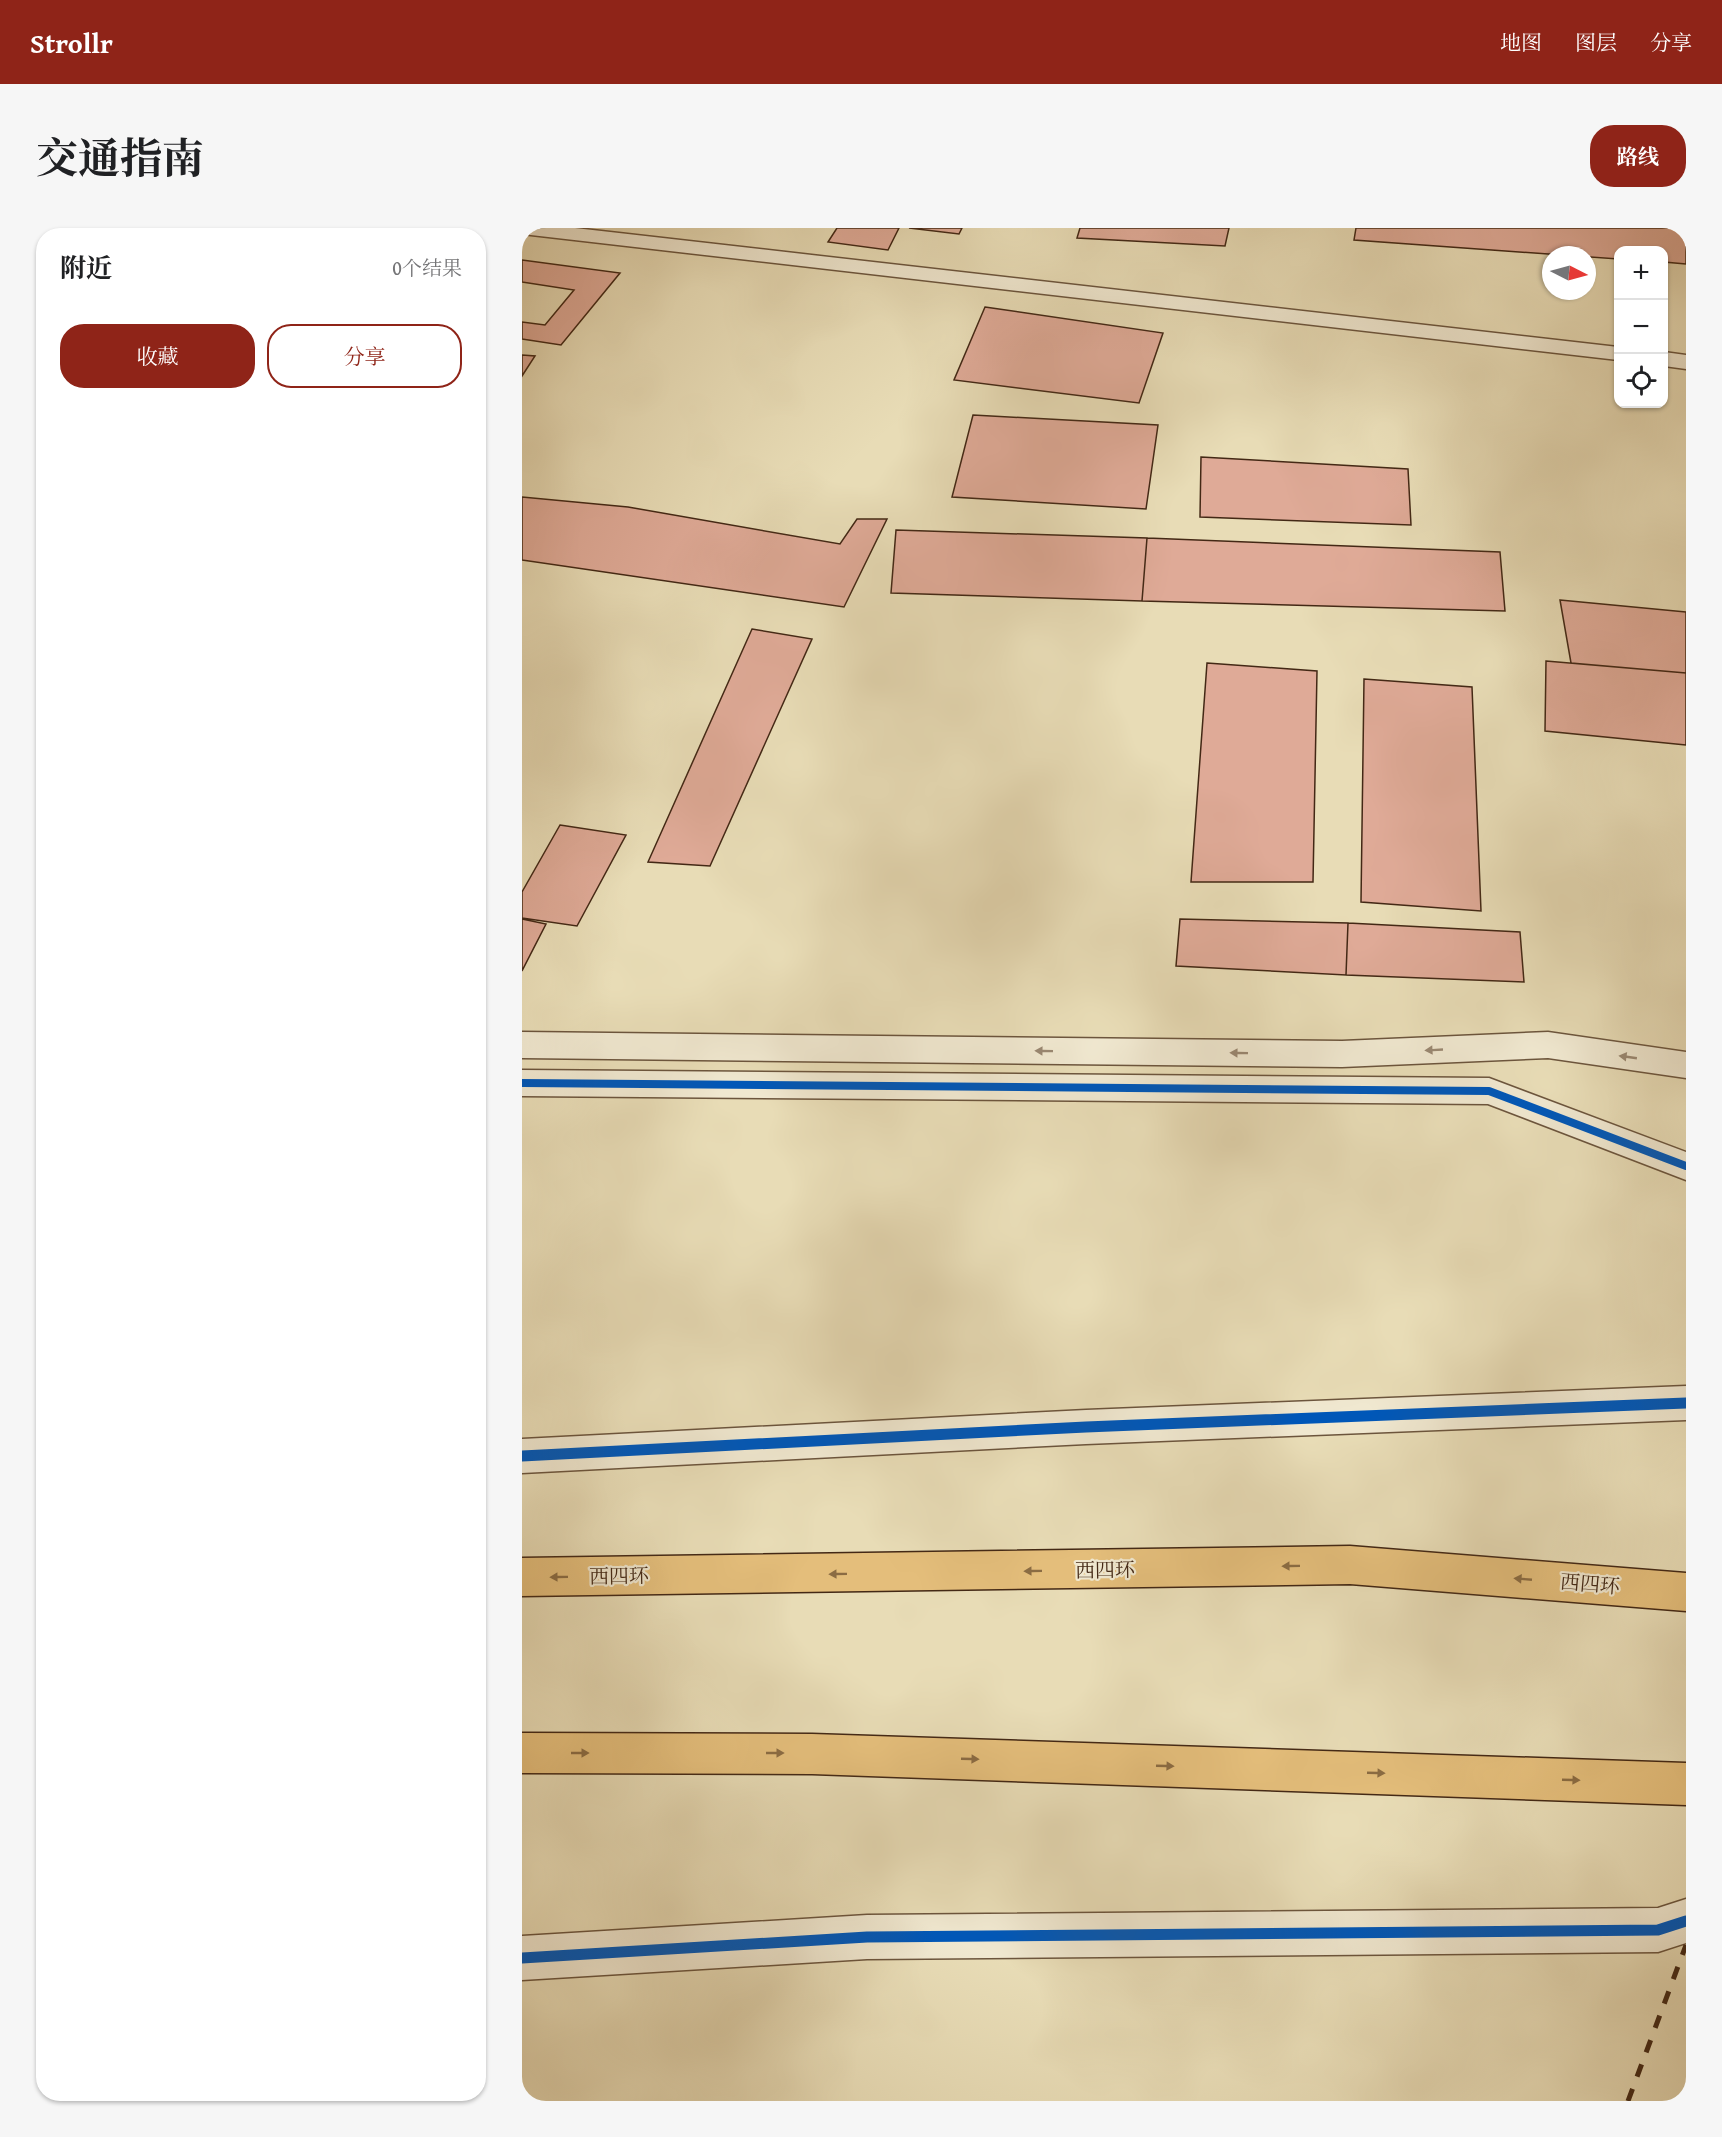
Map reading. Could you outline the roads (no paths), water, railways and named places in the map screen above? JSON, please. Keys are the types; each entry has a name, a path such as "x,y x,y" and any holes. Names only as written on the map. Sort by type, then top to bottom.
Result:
{"highway":[{"name":"西四环","path":"522,1577 1350,1565 1686,1592"},
{"path":"522,1753 812,1754 1686,1784"}],"street":[{"path":"522,228 1614,354"},
{"path":"1668,360 1686,362"},
{"path":"522,1045 1342,1054 1548,1045 1686,1065"},
{"path":"522,1083 1489,1091 1686,1166"},
{"path":"522,1456 1086,1427 1686,1403"},
{"path":"522,1958 867,1937 1658,1930 1686,1921"}],"railway":[{"path":"1628,2101 1686,1945"}]}
